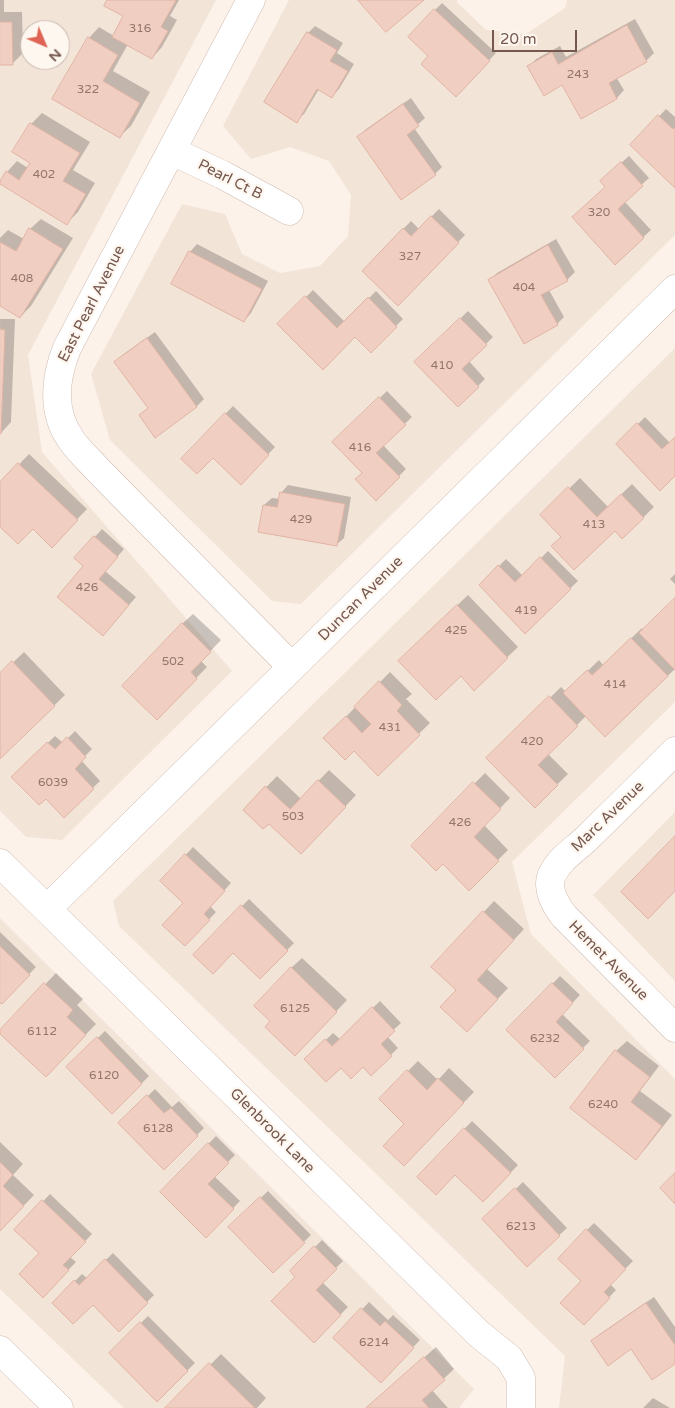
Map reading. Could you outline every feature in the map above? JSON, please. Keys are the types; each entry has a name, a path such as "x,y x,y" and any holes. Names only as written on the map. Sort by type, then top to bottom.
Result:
{"street":[{"name":"East Pearl Avenue","path":"251,0 67,348 60,364 57,383 58,403 62,422 71,440 98,470 292,667"},
{"name":"Pearl Ct B","path":"172,151 289,211"},
{"name":"Duncan Avenue","path":"47,909 675,289"},
{"name":"Marc Avenue","path":"551,888 551,877 560,861 584,841 675,751"},
{"name":"Glenbrook Lane","path":"0,863 479,1334 509,1358 521,1378 521,1408"},
{"name":"Hemet Avenue","path":"551,888 556,904 564,916 675,1028"},
{"path":"0,1350 59,1408"}],"shaded area":[{"path":"0,0 216,0 28,355 42,452 232,671 62,840 26,837 0,811"},
{"path":"289,0 457,0 486,30 526,34 565,8 567,0 675,0 675,235 301,604 272,601 110,440 91,374 182,204 225,214 242,254 280,273 320,266 348,236 351,195 329,161 290,147 251,159 223,126"},
{"path":"675,348 675,702 512,862 531,934 675,1079 675,1408 559,1408 565,1356 119,926 113,901"},
{"path":"675,812 675,981 593,895"},
{"path":"0,918 474,1389 459,1408 124,1408 0,1289"}],"building":[{"path":"107,0 176,0 161,27 168,31 152,59 112,37 123,16 104,6"},
{"path":"358,0 424,0 386,32"},
{"path":"434,9 490,61 456,97 421,64 428,56 408,37"},
{"path":"0,22 12,22 13,65 0,65"},
{"path":"627,25 647,62 609,83 617,99 581,119 562,85 544,96 527,66 552,52 558,64"},
{"path":"307,32 337,50 330,61 348,71 332,98 317,89 297,123 264,102"},
{"path":"88,37 118,55 103,81 140,103 120,138 52,99"},
{"path":"403,104 419,126 407,135 436,175 401,200 357,137"},
{"path":"658,115 673,129 675,127 675,188 630,145"},
{"path":"30,123 80,153 63,181 86,194 67,225 0,184 6,171 19,180 30,163 12,152"},
{"path":"621,162 643,186 618,209 644,238 615,265 572,217 605,187 600,181"},
{"path":"431,216 459,243 398,306 362,271 403,228 411,236"},
{"path":"29,228 63,249 20,318 0,306 0,242 16,251"},
{"path":"548,245 568,281 541,295 558,325 524,344 488,280"},
{"path":"189,251 262,289 244,322 171,284"},
{"path":"305,296 337,328 368,297 397,327 371,353 355,337 323,370 277,324"},
{"path":"460,318 487,345 462,369 479,387 458,407 414,362"},
{"path":"0,329 5,330 1,434 0,434"},
{"path":"147,338 197,407 155,438 139,415 148,408 114,362"},
{"path":"379,397 406,425 376,453 400,477 376,501 355,479 362,473 332,442"},
{"path":"225,413 269,455 241,485 213,458 197,474 181,459"},
{"path":"637,423 662,449 675,437 675,476 660,491 616,444"},
{"path":"18,463 78,520 52,548 33,529 18,544 0,527 0,482"},
{"path":"568,487 597,517 621,494 644,518 622,539 615,531 574,570 551,546 561,537 540,515"},
{"path":"280,492 345,504 337,546 258,532 263,505 277,507"},
{"path":"94,536 118,557 99,579 129,605 103,636 57,597 83,566 74,558"},
{"path":"540,557 571,589 525,634 479,585 498,565 515,582"},
{"path":"675,598 675,670 639,633"},
{"path":"457,605 508,658 474,691 461,676 436,700 398,661"},
{"path":"182,623 211,652 191,672 197,679 157,720 122,686"},
{"path":"631,638 668,676 605,737 563,693 587,670 592,675"},
{"path":"12,661 55,706 0,759 0,673"},
{"path":"379,681 402,705 397,711 420,735 378,776 354,751 345,760 323,738 346,716 362,733 371,724 354,707"},
{"path":"549,696 578,726 538,765 558,785 535,808 486,758"},
{"path":"67,737 86,757 75,769 94,789 64,818 46,799 39,805 11,777 47,742 55,749"},
{"path":"318,780 346,807 301,854 269,824 263,829 243,810 265,786 290,809"},
{"path":"473,782 501,809 474,837 499,861 469,891 443,864 436,871 411,846"},
{"path":"675,836 675,891 648,919 621,892"},
{"path":"185,854 225,891 204,914 210,920 185,946 162,925 183,903 160,881"},
{"path":"241,905 288,951 260,979 233,953 213,974 193,955"},
{"path":"483,911 514,940 477,980 498,999 467,1032 440,1007 456,990 431,967"},
{"path":"0,946 30,975 2,1004 0,1003"},
{"path":"291,967 337,1012 295,1056 265,1027 270,1021 254,1006"},
{"path":"44,983 73,1010 67,1017 86,1035 46,1077 0,1034 0,1030"},
{"path":"552,983 573,1003 556,1022 584,1049 555,1078 506,1030"},
{"path":"372,1007 395,1031 381,1044 392,1056 371,1076 363,1067 351,1079 341,1068 326,1082 304,1059 325,1039 332,1046"},
{"path":"97,1037 142,1084 112,1114 66,1067"},
{"path":"615,1050 650,1077 631,1102 662,1126 636,1160 570,1108"},
{"path":"407,1070 427,1090 438,1078 464,1103 404,1166 383,1146 404,1124 379,1099"},
{"path":"147,1095 164,1113 171,1108 198,1136 164,1170 118,1123"},
{"path":"464,1128 511,1173 483,1202 455,1175 436,1195 417,1177"},
{"path":"208,1143 229,1163 208,1184 234,1209 206,1238 160,1192"},
{"path":"0,1162 13,1175 3,1186 24,1206 0,1231"},
{"path":"675,1173 675,1204 660,1188"},
{"path":"515,1188 560,1236 527,1267 482,1219"},
{"path":"260,1197 305,1243 273,1273 228,1227"},
{"path":"42,1200 86,1242 63,1265 69,1270 43,1298 19,1274 39,1253 14,1230"},
{"path":"586,1229 626,1269 604,1292 610,1298 584,1325 560,1303 581,1281 558,1259"},
{"path":"314,1246 337,1269 316,1290 341,1315 314,1343 271,1301 295,1277 290,1271"},
{"path":"105,1259 148,1303 119,1332 93,1305 73,1324 52,1303 74,1280 79,1285"},
{"path":"646,1303 675,1345 675,1364 652,1380 631,1349 608,1366 591,1341"},
{"path":"361,1308 380,1326 385,1321 414,1348 381,1383 333,1338"},
{"path":"140,1322 188,1371 157,1402 109,1353"},
{"path":"424,1357 445,1380 422,1400 429,1408 366,1408"},
{"path":"209,1363 255,1408 165,1408"}]}
